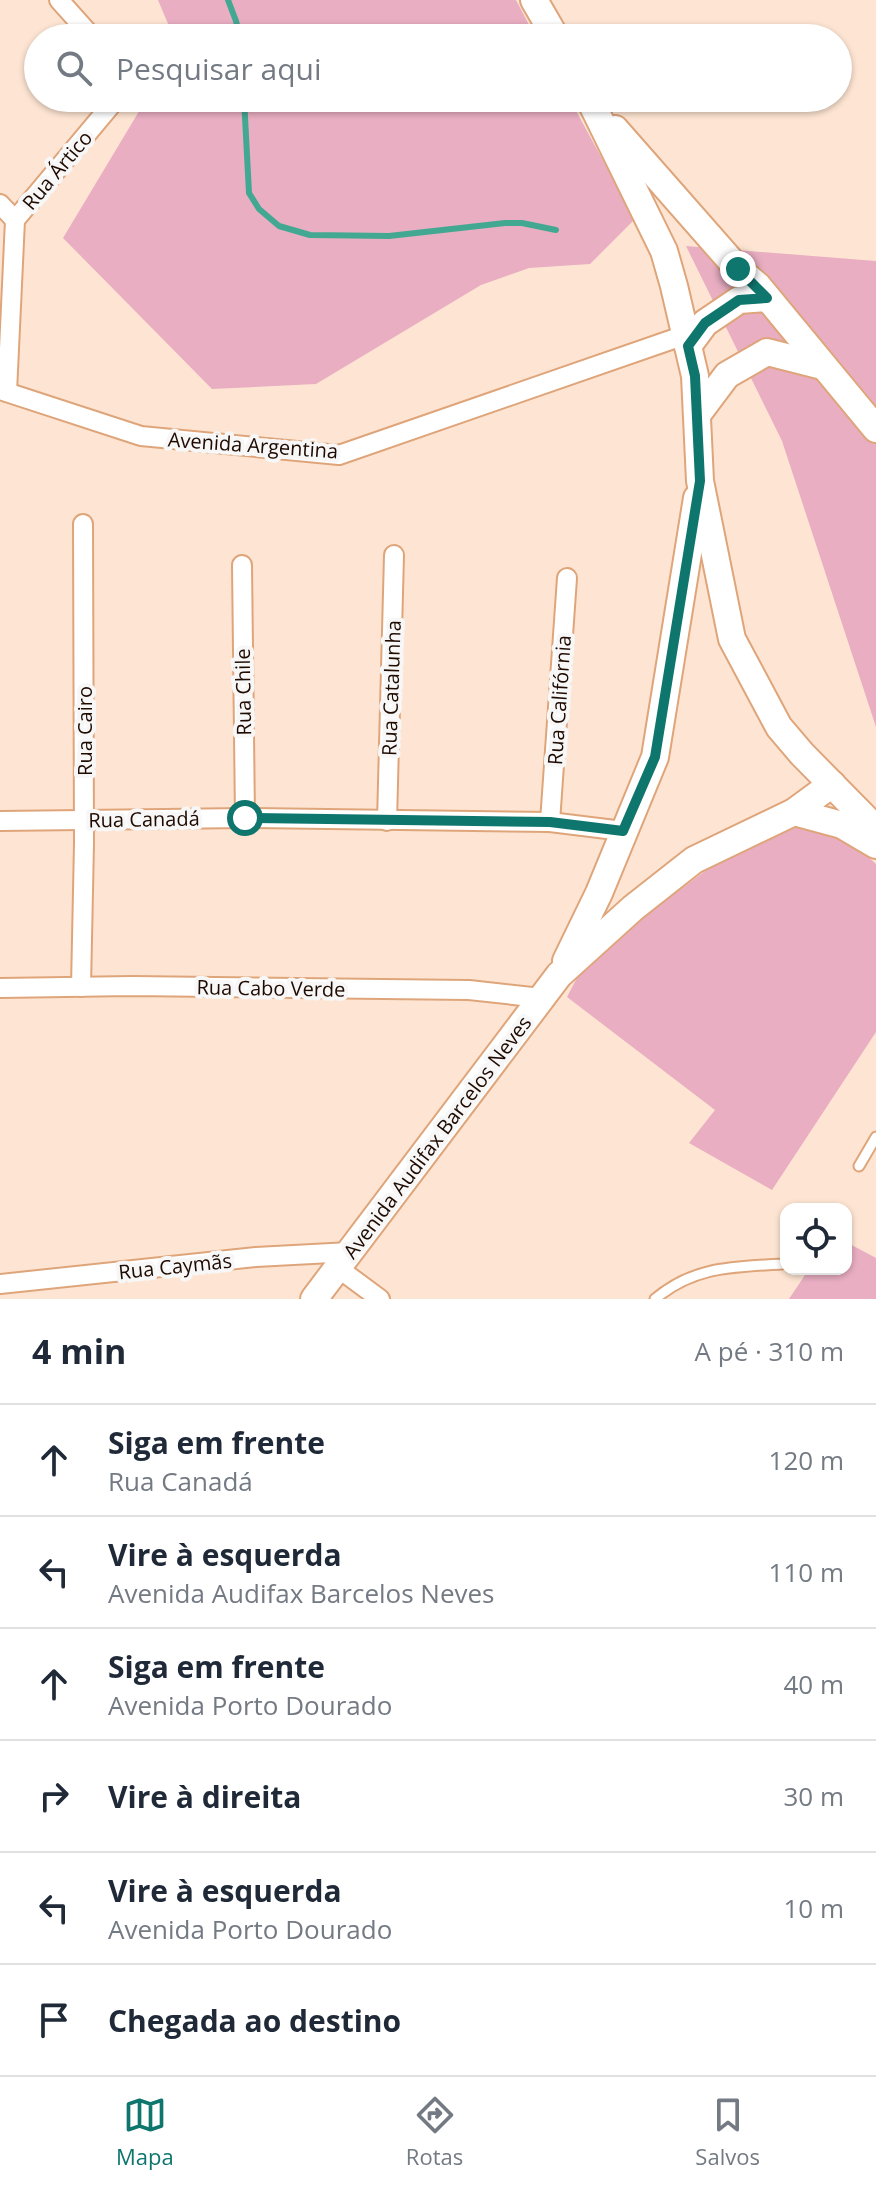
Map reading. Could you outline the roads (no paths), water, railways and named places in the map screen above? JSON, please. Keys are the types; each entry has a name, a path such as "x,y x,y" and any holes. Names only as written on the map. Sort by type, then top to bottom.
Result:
{"main road":[{"path":"534,0 548,24"},
{"path":"596,112 664,251 695,376 700,481 732,639 779,727 876,829"},
{"path":"601,112 767,298 876,429"},
{"path":"686,341 705,323 739,300 767,298"},
{"path":"697,415 727,375 767,352 822,366"},
{"name":"Avenida Audifax Barcelos Neves","path":"559,975 599,893 655,757 700,481"},
{"name":"Avenida Audifax Barcelos Neves","path":"314,1299 559,975 633,908 694,860 794,812 832,784"},
{"path":"794,812 842,825 876,845"}],"street":[{"path":"59,0 80,24"},
{"name":"Rua Ártico","path":"4,391 15,220 105,112"},
{"path":"0,204 15,220"},
{"name":"Avenida Argentina","path":"4,391 141,436 339,455 686,341"},
{"name":"Rua Cairo","path":"81,987 83,524"},
{"name":"Rua Catalunha","path":"387,821 394,555"},
{"name":"Rua Chile","path":"242,565 245,818"},
{"name":"Rua Califórnia","path":"550,822 567,578"},
{"name":"Rua Canadá","path":"0,821 245,818 550,822 623,831"},
{"name":"Rua Cabo Verde","path":"0,988 469,990 541,998"},
{"name":"Rua Caymãs","path":"0,1284 256,1257 344,1260"},
{"path":"344,1260 380,1299"}],"lane":[{"path":"859,1166 876,1137"},
{"path":"655,1299 669,1287 701,1271 780,1264"}],"waterway":[{"path":"228,0 237,24"},
{"path":"245,112 249,193 259,209 279,226 310,235 389,236 505,223 556,230"}]}
